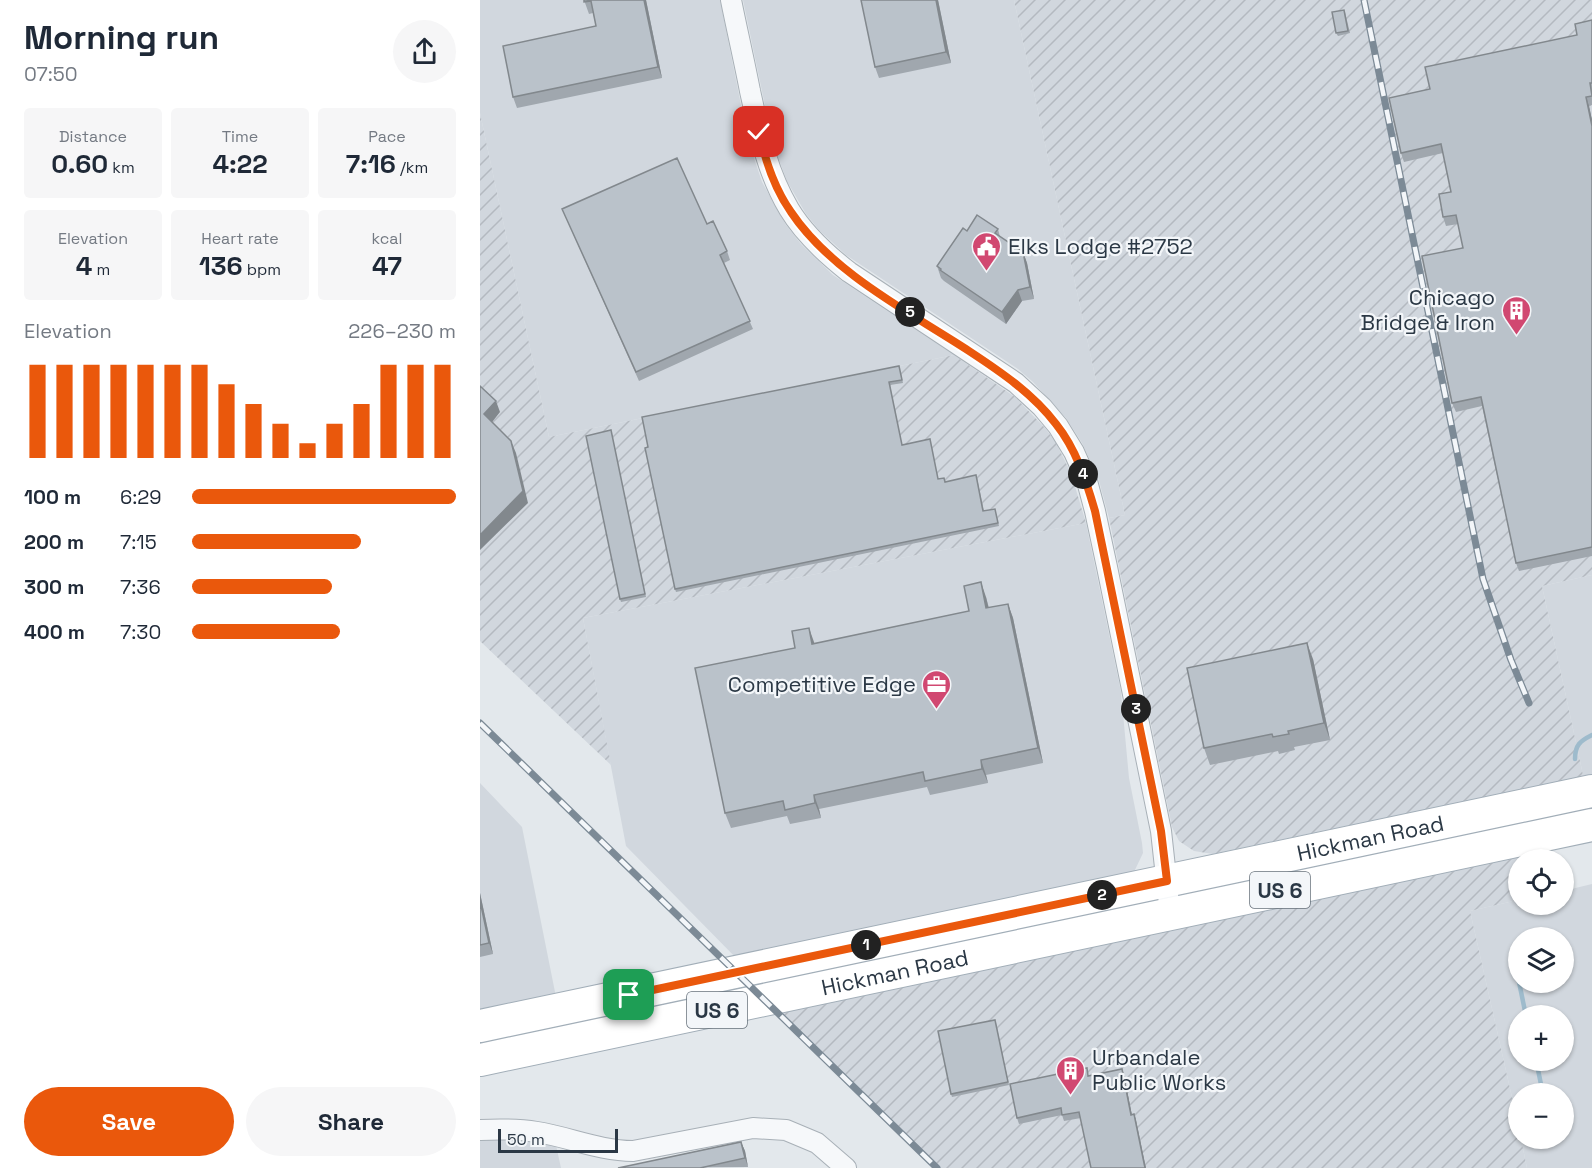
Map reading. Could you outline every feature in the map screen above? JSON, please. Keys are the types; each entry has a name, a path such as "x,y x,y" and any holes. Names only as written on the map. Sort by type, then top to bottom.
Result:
{"main road":[{"name":"Hickman Road","path":"480,1026 1592,791"},
{"name":"Hickman Road","path":"480,1060 1592,825"}],"street":[{"path":"731,0 763,151 773,180 789,210 808,236 828,256 849,272 1016,383 1042,406 1074,452 1087,482 1095,511 1161,831 1170,913"},
{"path":"480,1130 508,1129 536,1132 614,1151 633,1151 753,1128 786,1130 817,1143 846,1168"}],"shaded area":[{"path":"480,0 720,0 748,140 762,182 786,225 801,244 833,275 954,355 549,437 480,113"},
{"path":"743,0 1014,0 1125,515 1109,518 1098,477 1082,443 1066,418 1033,382 1018,369 846,255 819,230 806,214 787,181 773,144"},
{"path":"1014,0 1592,0 1592,575 1542,586 1585,784 1454,812 1351,825 1213,854 1194,851 1179,841 1172,827 1109,518 1125,515"},
{"path":"480,113 549,437 954,355 1015,397 1045,428 1055,441 1071,473 1086,523 583,618 611,765 480,641"},
{"path":"1086,523 1121,692 1129,778 1142,843 1143,853 1134,872 741,963 626,846 583,618"},
{"path":"1592,575 1592,782 1585,784 1542,586"},
{"path":"480,783 522,827 557,1002 480,1018"},
{"path":"1528,838 1531,849 1508,849 1508,902 1470,911 1509,1083 1508,1149 1523,1149 1527,1168 937,1168 763,1001"},
{"path":"1592,884 1592,1168 1527,1168 1523,1149 1574,1149 1574,1083 1509,1083 1470,911 1508,902 1508,915 1574,915 1574,888"},
{"path":"480,1130 554,1136 561,1168 480,1168"}],"building":[{"path":"584,0 644,0 658,67 513,97 503,46 596,26 591,1 584,2"},
{"path":"861,0 936,0 946,52 875,67"},
{"path":"1344,10 1348,31 1336,33 1332,12"},
{"name":"Chicago Bridge & Iron","path":"1592,20 1592,83 1590,83 1592,96 1586,97 1592,126 1592,547 1516,563 1481,397 1452,403 1422,256 1463,248 1456,215 1443,217 1439,194 1451,192 1441,144 1401,153 1389,98 1430,89 1425,67 1577,35 1575,24"},
{"path":"677,158 707,224 713,221 727,251 720,255 750,321 636,372 562,209"},
{"name":"Elks Lodge #2752","path":"977,215 998,229 995,233 1023,252 1030,287 1018,290 1002,312 937,266 963,228 967,231"},
{"path":"899,366 902,380 889,382 902,445 930,439 938,479 944,478 945,482 976,475 983,511 995,509 998,523 675,589 645,448 648,447 642,417"},
{"path":"480,386 496,401 484,414 511,441 523,491 480,535"},
{"path":"611,430 645,594 620,599 586,436"},
{"path":"981,582 986,608 1008,604 1038,748 981,760 982,769 925,781 923,772 814,795 815,803 785,810 783,801 725,813 695,668 795,648 792,631 809,628 812,644 969,611 964,586"},
{"path":"1307,643 1324,723 1288,731 1289,734 1273,737 1272,734 1204,748 1187,668"},
{"path":"480,901 489,943 480,945"},
{"path":"995,1020 1008,1082 951,1094 938,1031"},
{"path":"1087,1068 1088,1076 1122,1069 1145,1168 1091,1168 1079,1112 1062,1115 1061,1108 1017,1118 1010,1084"},
{"path":"741,1142 745,1158 700,1168 618,1168"}],"waterway":[{"path":"1575,759 1579,744 1592,735"},
{"path":"1521,993 1524,1005"},
{"path":"1538,1071 1541,1083"}],"railway":[{"path":"1364,0 1483,579 1511,660 1529,703"},
{"path":"480,723 937,1168"}],"place":[{"name":"Elks Lodge #2752","path":"987,272"},
{"name":"Chicago Bridge & Iron","path":"1516,336"},
{"name":"Competitive Edge","path":"937,710"},
{"name":"Urbandale Public Works","path":"1071,1096"}],"route":[{"path":"629,995 1167,881 1161,831 1095,511 1087,482 1074,452 1042,406 1016,383 849,272 828,256 808,236 789,210 773,180 759,132"}]}
